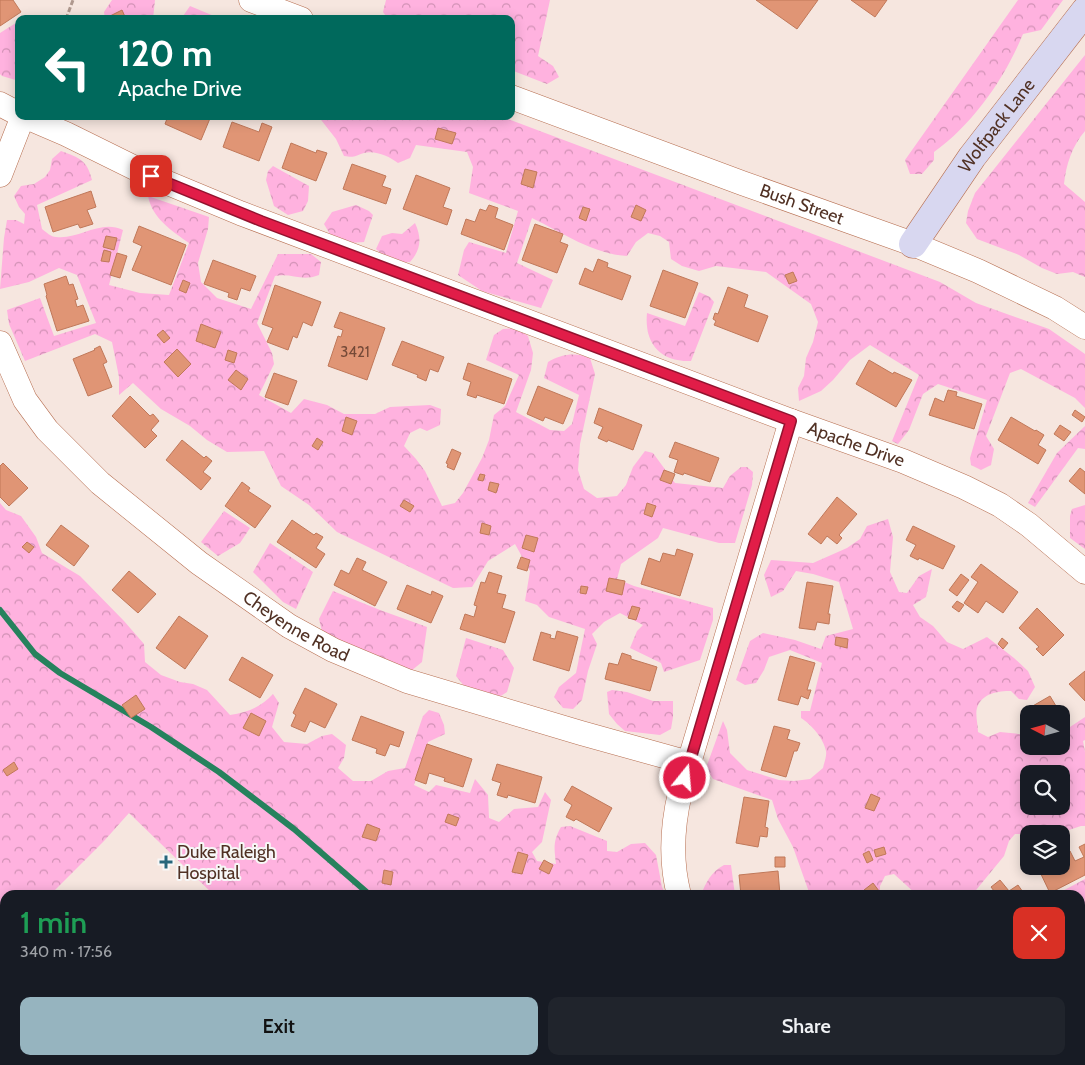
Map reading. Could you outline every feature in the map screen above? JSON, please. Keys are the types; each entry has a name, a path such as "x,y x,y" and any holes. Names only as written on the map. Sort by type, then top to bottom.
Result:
{"street":[{"path":"251,0 290,15"},
{"name":"Wolfpack Lane","path":"913,244 972,157 1085,11"},
{"name":"Bush Street","path":"515,98 913,244 1055,308 1085,326"},
{"path":"0,104 15,112"},
{"path":"0,175 22,120"},
{"name":"Apache Drive","path":"33,120 151,176 240,213 791,421 903,461 964,487 1000,506 1029,525 1085,572"},
{"name":"Cheyenne Road","path":"0,343 24,400 47,430 100,483 200,564 290,626 333,650 407,681 518,715 689,763"},
{"path":"678,890 672,845 675,817 689,763 791,421"}],"path":[{"path":"67,15 73,0"}],"green space":[{"path":"112,0 155,0 153,15 104,15 104,12"},
{"path":"386,0 550,0 538,56 553,66 559,77 547,84 515,72 515,15 385,15 383,12"},
{"path":"1018,0 1063,0 1041,30 1023,34 1007,67 975,114 934,152 934,160 922,174 910,174 905,160"},
{"path":"190,6 212,15 184,15"},
{"path":"15,24 15,80 0,74 0,33"},
{"path":"1085,55 1085,131 1070,156 1064,184 1085,202 1085,277 1073,272 1057,274 1019,255 977,239 966,223 968,211 975,193"},
{"path":"321,120 511,120 940,282 976,303 1049,329 1085,354 1085,408 1075,398 1021,369 1010,373 986,436 994,449 991,465 981,470 971,465 970,458 987,400 938,384 923,394 909,430 898,444 892,441 919,375 870,345 850,360 821,391 799,401 798,388 804,376 806,358 813,342 818,322 811,304 766,272 716,266 699,271 682,266 671,259 669,242 660,236 648,233 636,242 627,256 614,254 578,242 532,218 517,263 553,280 541,308 482,291 458,275 464,250 469,242 506,253 518,211 469,193 473,167 467,152 416,145 410,158 398,163 386,156 373,152 353,157 344,156 336,139"},
{"path":"61,151 82,161 88,168 92,180 37,205 42,229 56,237 73,236 106,227 123,230 109,285 140,293 169,295 189,243 158,217 150,204 148,196 209,217 208,229 198,263 201,282 217,298 251,309 278,254 311,254 321,262 319,275 313,277 275,276 257,323 272,353 274,364 259,395 291,413 304,399 327,405 344,414 375,414 390,407 430,405 441,409 440,425 427,431 420,428 410,433 404,446 425,471 442,506 455,503 463,493 482,458 489,440 494,415 505,406 519,375 486,360 494,335 503,329 516,328 528,336 533,353 531,370 516,412 550,430 564,431 572,424 579,395 544,378 548,362 558,357 569,355 590,358 595,374 580,444 578,470 584,489 597,498 617,496 626,485 633,467 645,451 653,453 675,483 723,488 730,476 741,467 747,467 753,472 752,485 735,543 719,543 663,528 658,538 621,564 617,579 634,586 713,608 713,620 700,660 664,672 661,663 630,648 637,631 643,625 620,613 604,622 592,634 597,644 588,671 582,700 573,709 563,708 554,697 559,687 576,673 585,629 549,617 537,605 525,601 530,571 515,544 488,561 472,587 453,588 337,532 309,505 281,486 264,451 227,452 207,440 190,426 161,409 133,383 119,395 119,377 112,342 95,334 25,361 9,324 7,310 40,298 54,336 96,323 77,275 59,268 29,282 0,289 7,220 16,220 24,224 25,214 14,196 21,186 34,184 45,177 50,170 52,159"},
{"path":"273,166 309,186 308,201 303,211 288,215 274,206 266,180 268,171"},
{"path":"356,205 373,215 364,242 349,243 331,236 324,224 332,212"},
{"path":"415,223 419,234 419,244 410,262 400,262 391,259 376,249 382,236 392,233 402,234"},
{"path":"699,292 710,297 714,302 691,361 671,358 663,354 651,342 648,333 647,313 685,326"},
{"path":"1085,426 1085,449 1078,448 1035,507 1028,503 1057,453"},
{"path":"0,503 6,510 21,516 36,537 42,553 80,576 124,621 144,644 145,662 161,675 207,690 230,715 254,708 273,694 279,703 272,727 284,742 307,744 322,736 332,734 346,745 344,758 338,768 353,781 371,781 388,771 405,768 423,716 429,710 439,713 444,725 445,734 428,742 414,785 429,792 436,785 470,793 475,779 488,795 489,818 499,822 514,809 538,807 545,792 551,800 542,842 532,852 537,861 556,864 555,845 561,827 570,826 607,841 607,851 617,852 631,844 645,843 656,855 664,890 209,890 129,813 55,890 0,890"},
{"path":"1085,505 1085,549 1070,538 1070,516 1072,509"},
{"path":"224,511 250,528 240,543 218,556 201,542"},
{"path":"888,519 893,537 890,572 899,592 907,593 919,576 932,569 926,597 913,605 920,617 933,626 947,642 963,649 987,637 1028,671 1035,687 1027,700 1019,699 1011,691 996,692 987,696 979,703 976,716 978,732 988,737 1000,732 1020,734 1020,755 1070,755 1070,727 1085,717 1085,740 1083,741 1085,752 1085,826 1070,830 1070,825 1020,825 1020,834 1015,834 1009,841 1004,856 976,890 912,890 894,874 885,876 880,890 808,890 793,847 778,819 772,800 713,779 706,768 723,721 727,730 730,753 747,770 779,780 794,781 810,779 823,768 826,755 825,746 816,732 801,718 801,711 810,711 822,663 790,650 769,657 756,683 745,685 736,680 750,641 763,633 795,640 821,649 826,636 853,629 839,582 796,571 783,591 771,597 764,575 771,560 813,563 847,548 860,539 867,526"},
{"path":"270,543 313,572 296,609 283,602 253,572"},
{"path":"333,591 427,627 422,662 411,671 358,650 322,631 319,619"},
{"path":"466,638 503,650 514,668 507,692 493,701 469,692 456,676"},
{"path":"612,690 627,692 653,701 673,701 671,729 660,735 625,731 609,714 607,692"},
{"path":"724,865 731,865 734,890 703,890 709,878"},
{"path":"1085,879 1085,890 1064,890"}],"building":[{"path":"0,0 13,0 21,12 0,26"},
{"path":"756,0 818,0 797,29"},
{"path":"851,0 887,0 875,17"},
{"path":"122,10 124,15 112,15"},
{"path":"166,120 209,120 201,140 165,124"},
{"path":"232,122 259,132 262,123 272,127 259,161 223,147"},
{"path":"438,128 456,133 452,144 435,139"},
{"path":"291,143 316,153 317,150 327,153 316,181 282,168"},
{"path":"352,164 386,176 382,186 391,189 386,204 343,189"},
{"path":"525,169 537,172 533,188 521,184"},
{"path":"416,175 450,188 443,207 452,210 447,225 403,209"},
{"path":"91,191 96,207 87,210 93,224 80,228 78,224 53,232 45,207"},
{"path":"489,205 498,208 495,218 513,225 504,250 461,234 466,219 475,222 480,209 486,211"},
{"path":"636,205 646,210 641,221 631,217"},
{"path":"583,207 590,209 586,221 579,218"},
{"path":"535,224 563,234 560,242 568,245 557,273 522,260"},
{"path":"139,226 186,245 171,285 132,270 142,246 133,242"},
{"path":"106,236 117,238 114,250 103,247"},
{"path":"104,250 111,252 109,262 101,261"},
{"path":"117,253 127,256 120,278 110,275"},
{"path":"598,259 608,263 607,267 631,276 622,300 579,284 585,268 593,272"},
{"path":"213,260 256,276 250,291 241,288 237,300 228,297 229,293 204,284"},
{"path":"663,270 698,283 685,318 650,306"},
{"path":"793,272 797,281 789,284 785,275"},
{"path":"66,276 69,285 73,284 78,299 75,300 77,307 83,305 89,321 57,331 44,284"},
{"path":"183,280 190,283 186,293 179,290"},
{"path":"275,285 321,302 312,326 303,322 297,338 293,336 288,350 267,342 273,328 262,324"},
{"path":"728,287 748,295 744,307 768,316 758,342 714,325 716,321 713,319 715,313 718,314"},
{"path":"340,312 385,328 367,380 328,366 338,336 341,337 343,330 334,327"},
{"path":"201,324 221,332 215,348 196,341"},
{"path":"163,330 170,338 164,343 157,335"},
{"path":"402,341 444,357 438,372 430,369 426,381 417,377 418,375 392,365"},
{"path":"100,346 107,362 103,364 112,387 88,396 73,359"},
{"path":"177,349 191,364 178,377 164,362"},
{"path":"228,350 237,353 234,363 225,360"},
{"path":"869,360 893,374 894,372 912,380 896,407 856,384"},
{"path":"468,363 512,379 504,404 477,395 476,398 467,395 471,382 463,379"},
{"path":"236,370 248,379 241,390 228,380"},
{"path":"274,373 297,381 288,405 265,397"},
{"path":"538,386 573,400 563,424 545,417 543,421 527,414"},
{"path":"948,390 957,392 956,396 982,404 974,429 929,415 935,398 944,402"},
{"path":"130,396 150,416 153,414 159,421 151,430 157,436 145,448 112,416"},
{"path":"599,408 642,425 633,450 598,438 603,427 594,423"},
{"path":"1075,410 1085,417 1082,422 1072,415"},
{"path":"346,417 357,421 352,435 342,431"},
{"path":"1011,417 1044,435 1038,445 1046,450 1038,464 998,440"},
{"path":"1060,425 1071,432 1064,441 1054,434"},
{"path":"317,438 323,442 318,450 312,446"},
{"path":"182,440 204,458 206,456 212,461 203,472 211,478 201,490 166,460"},
{"path":"675,442 719,458 710,482 684,473 683,475 674,472 678,460 669,457"},
{"path":"452,449 461,453 454,470 447,467 448,464 446,463"},
{"path":"3,463 28,488 9,506 0,497 0,466"},
{"path":"1080,468 1085,472 1085,494 1069,481"},
{"path":"664,470 675,474 671,484 660,480"},
{"path":"480,474 485,475 483,481 478,480"},
{"path":"242,482 250,488 248,491 271,506 255,528 225,506"},
{"path":"490,482 499,484 496,493 488,490"},
{"path":"837,497 857,514 839,535 842,538 837,544 827,536 821,544 808,534"},
{"path":"404,500 414,506 410,512 400,506"},
{"path":"647,503 656,506 652,517 644,514"},
{"path":"292,520 314,535 316,533 323,537 316,548 325,554 316,568 277,542"},
{"path":"482,523 491,526 489,535 480,533"},
{"path":"61,525 89,546 74,566 46,545"},
{"path":"913,526 955,546 943,569 910,556 916,545 906,540"},
{"path":"526,535 538,538 534,552 522,548"},
{"path":"27,542 34,547 29,553 22,547"},
{"path":"677,549 693,554 680,596 641,584 649,558 660,562 663,553 675,556"},
{"path":"521,557 530,560 527,571 517,568"},
{"path":"357,558 366,562 362,570 387,582 375,606 334,585 341,570 349,574"},
{"path":"981,564 1018,592 1003,613 986,601 978,613 964,603 978,582 971,577"},
{"path":"129,571 156,594 138,613 112,590"},
{"path":"489,572 502,576 497,593 506,595 502,608 515,612 505,643 460,629 465,614 474,617 477,606 474,605 481,582 485,583"},
{"path":"961,574 969,580 957,596 949,590"},
{"path":"609,578 625,581 622,595 606,591"},
{"path":"807,582 833,586 828,614 830,614 829,624 817,622 815,630 799,628"},
{"path":"407,585 431,595 432,591 443,596 431,623 397,609"},
{"path":"581,586 588,587 586,594 580,593"},
{"path":"957,601 964,605 959,612 952,607"},
{"path":"632,606 640,608 636,620 628,618"},
{"path":"1037,608 1064,635 1043,656 1036,649 1039,647 1019,628"},
{"path":"179,616 208,636 185,669 156,648"},
{"path":"557,631 578,637 569,671 533,660 541,632 551,635 550,638 555,639"},
{"path":"836,637 848,639 847,648 835,645"},
{"path":"1002,638 1008,643 1003,649 998,644"},
{"path":"622,653 631,656 631,659 657,667 650,691 605,679 609,663 618,665"},
{"path":"790,656 815,663 807,690 811,690 808,699 801,696 798,705 778,700"},
{"path":"242,657 273,675 260,698 229,680"},
{"path":"1085,671 1085,701 1069,684"},
{"path":"305,688 337,704 325,728 310,721 305,732 291,726 296,715 293,713"},
{"path":"136,695 145,709 131,718 122,705"},
{"path":"1050,696 1055,705 1034,705"},
{"path":"251,713 266,721 259,736 243,728"},
{"path":"361,716 404,732 399,747 390,744 385,756 376,753 377,749 352,740"},
{"path":"774,726 790,730 787,739 800,743 797,751 794,751 786,777 761,770"},
{"path":"427,744 472,759 463,787 444,781 445,778 429,773 426,784 415,780"},
{"path":"14,762 18,769 7,776 3,770"},
{"path":"497,764 542,777 535,803 508,795 507,798 497,795 501,783 492,780"},
{"path":"572,786 612,808 599,832 576,819 574,821 566,817 572,805 564,800"},
{"path":"871,794 880,798 874,811 865,808"},
{"path":"744,797 769,801 765,827 768,828 767,837 760,836 758,847 736,843"},
{"path":"448,814 459,818 456,826 445,822"},
{"path":"367,824 380,829 376,841 362,837"},
{"path":"1085,844 1085,875 1056,890 1049,890 1041,875 1070,875 1070,851 1075,861 1084,857 1079,847"},
{"path":"884,847 886,854 876,857 874,850"},
{"path":"869,851 873,860 867,863 863,854"},
{"path":"518,852 528,855 522,874 512,872"},
{"path":"775,857 785,857 785,867 775,867"},
{"path":"544,860 553,865 549,874 539,869"},
{"path":"384,870 393,872 391,885 382,883"},
{"path":"778,871 780,890 740,890 739,875"},
{"path":"1000,880 1008,890 993,890 991,887"},
{"path":"873,883 878,890 864,890"},
{"path":"1018,885 1022,890 1010,890"}],"waterway":[{"path":"0,610 35,654 60,673 151,727 219,772 294,829 364,890"}],"place":[{"name":"Duke Raleigh Hospital","path":"166,862"}],"route":[{"path":"151,176 240,213 791,421 685,778"}]}
